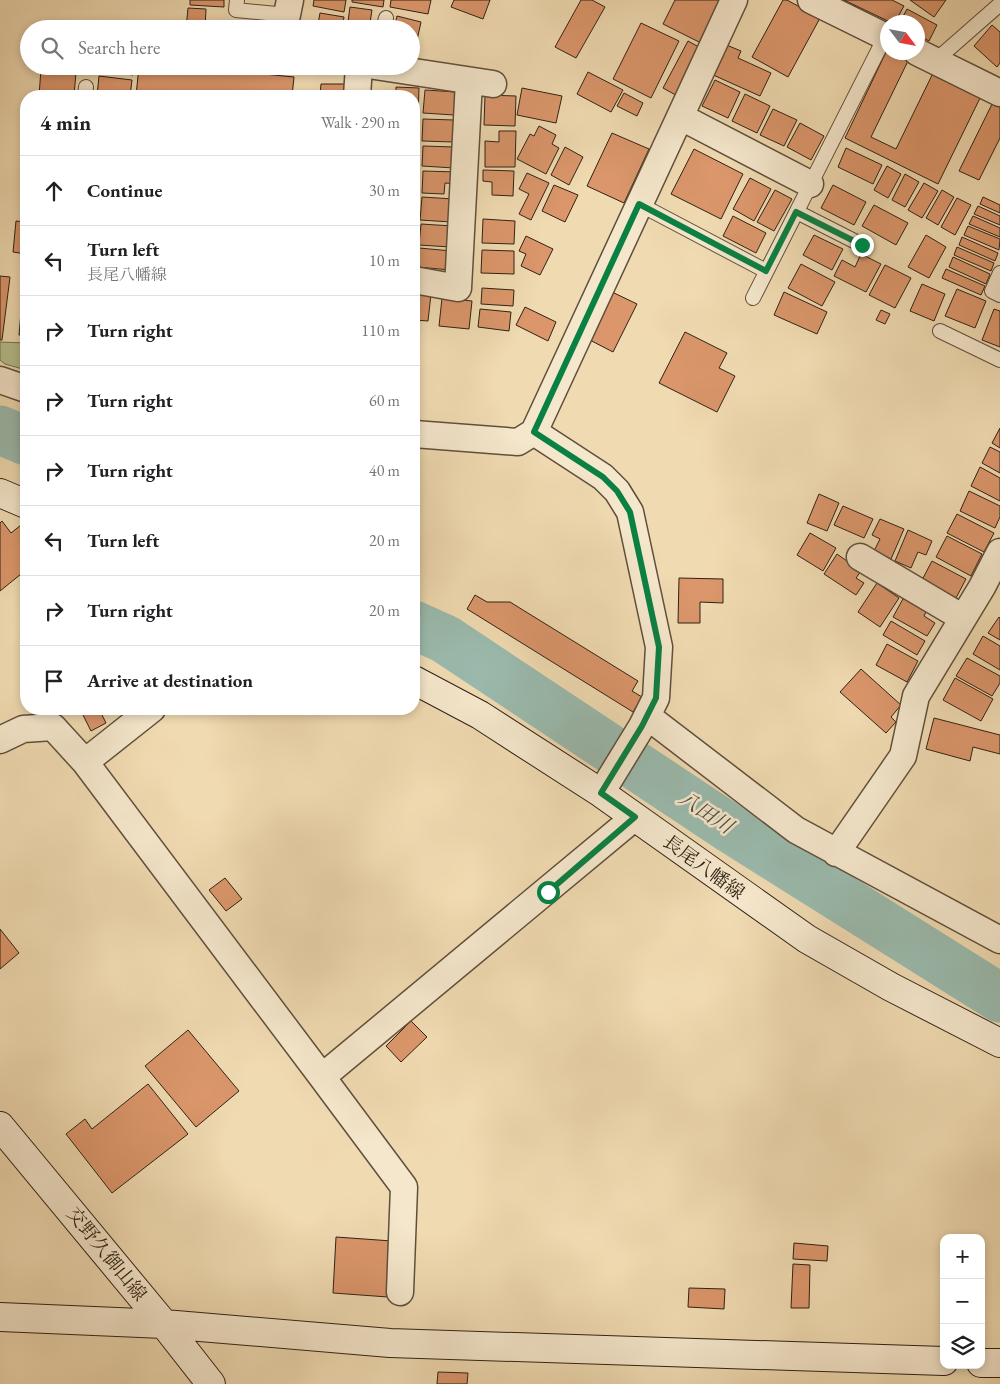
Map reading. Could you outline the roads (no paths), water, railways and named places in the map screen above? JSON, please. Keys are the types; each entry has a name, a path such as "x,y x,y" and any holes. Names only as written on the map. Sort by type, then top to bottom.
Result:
{"main road":[{"path":"0,493 20,501"},
{"name":"長尾八幡線","path":"420,683 607,783 635,817 807,939 890,987 1000,1043"},
{"name":"交野久御山線","path":"0,1126 212,1384"},
{"path":"0,1317 164,1324 390,1343 940,1361"},
{"path":"985,1362 1000,1363"}],"street":[{"path":"420,434 518,442 534,432 734,0"},
{"path":"817,2 880,34"},
{"path":"926,57 1000,93"},
{"path":"420,73 481,83 458,288 420,281"},
{"path":"357,90 358,75"},
{"path":"681,117 810,184"},
{"path":"0,380 20,387"},
{"path":"534,432 603,477 617,491 630,512 659,647 656,698 607,783"},
{"path":"836,853 903,756 916,696 963,618 991,593 1000,552"},
{"path":"860,557 963,618"},
{"path":"85,762 144,715"},
{"path":"644,721 796,830 1000,940"},
{"path":"0,740 22,728 53,727 85,762 404,1187 400,1292"},
{"path":"322,1077 635,817"}],"lane":[{"path":"237,0 236,10 287,15"},
{"path":"926,57 1000,4"},
{"path":"753,298 880,49"},
{"path":"639,204 766,271"},
{"path":"796,212 862,245"},
{"path":"1000,273 992,291 1000,295"},
{"path":"940,332 1000,360"}],"waterway":[{"name":"八田川","path":"0,430 20,438"},
{"name":"八田川","path":"420,628 445,639 731,829 1000,998"}]}
